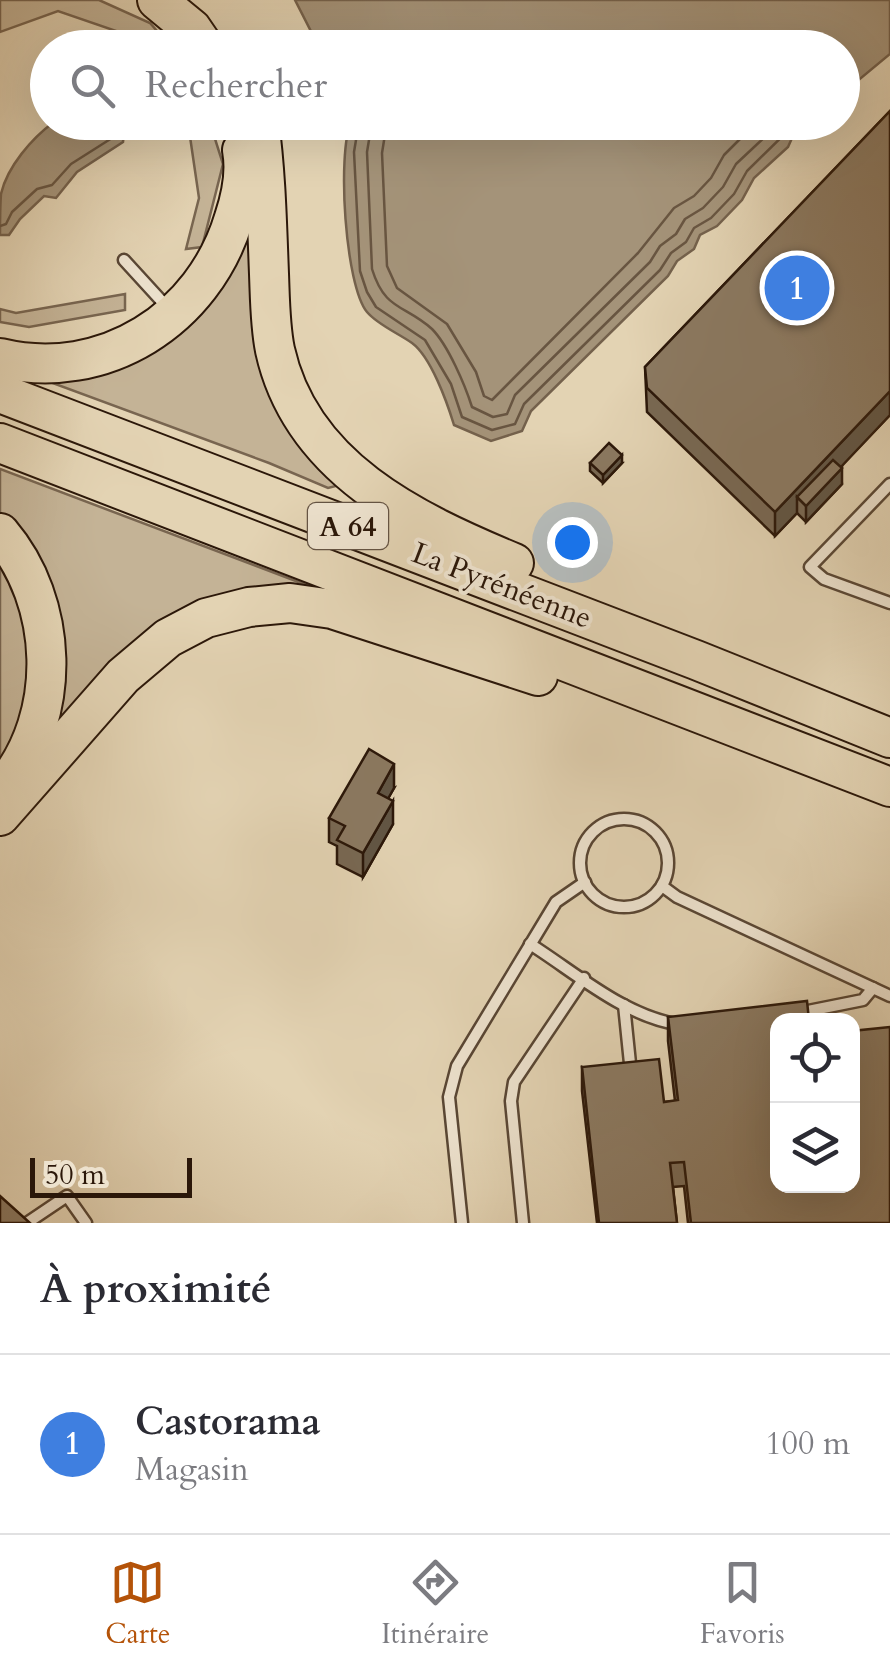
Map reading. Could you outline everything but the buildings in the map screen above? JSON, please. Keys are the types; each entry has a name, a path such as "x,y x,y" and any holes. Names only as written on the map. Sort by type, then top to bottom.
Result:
{"highway":[{"path":"157,0 193,30"},
{"path":"194,0 216,30"},
{"path":"0,358 54,365 96,357 137,340 175,315 206,280 228,241 239,203 244,162 241,140"},
{"path":"261,140 275,350 292,397 317,437 346,468 396,508 454,538 675,629 696,660"},
{"name":"La Pyrénéenne","path":"0,393 890,738"},
{"name":"La Pyrénéenne","path":"0,443 890,787"},
{"path":"0,534 38,601 48,655 42,715 20,767 0,790"},
{"path":"0,816 123,676 168,638 206,618 249,607 290,603 332,609 577,689 618,683"}],"lane":[{"path":"124,260 175,315"},
{"path":"888,489 810,567 824,579 890,603"},
{"path":"611,821 641,822 663,842 667,872 662,886 642,904 616,906 592,894 585,882 580,868 581,852 598,828 611,821"},
{"path":"462,1223 451,1081 556,902 585,882"},
{"path":"662,886 677,897 890,996"},
{"path":"530,944 655,1020 679,1026 696,1025"},
{"path":"523,1223 510,1101 514,1082 584,978"},
{"path":"798,1013 852,1004 863,1000 874,988"},
{"path":"624,1004 632,1084"},
{"path":"11,1210 24,1223 67,1196 86,1223"}],"shaded area":[{"path":"0,0 99,0 150,23 156,30 113,30 58,11 0,32"},
{"path":"190,140 215,140 223,164 202,247 186,249 199,198"},
{"path":"246,204 257,312 344,484 328,488 20,371 126,353"},
{"path":"125,294 125,310 29,327 0,322 0,309 16,313"},
{"path":"0,469 317,589 228,601 46,750 55,708 0,517"},
{"path":"0,556 29,621 31,694 0,765"}],"water":[{"path":"295,0 890,0 890,54 860,79 860,30 310,30"},
{"path":"33,140 123,140 77,172 56,198 44,196 9,235 0,235 1,194"},
{"path":"347,140 791,140 754,178 742,200 717,226 700,235 694,249 677,261 668,276 531,411 522,431 491,441 454,425 426,358 412,343 372,317 359,297 349,248 344,161"}],"place":[{"name":"Castorama","path":"797,288"}]}
